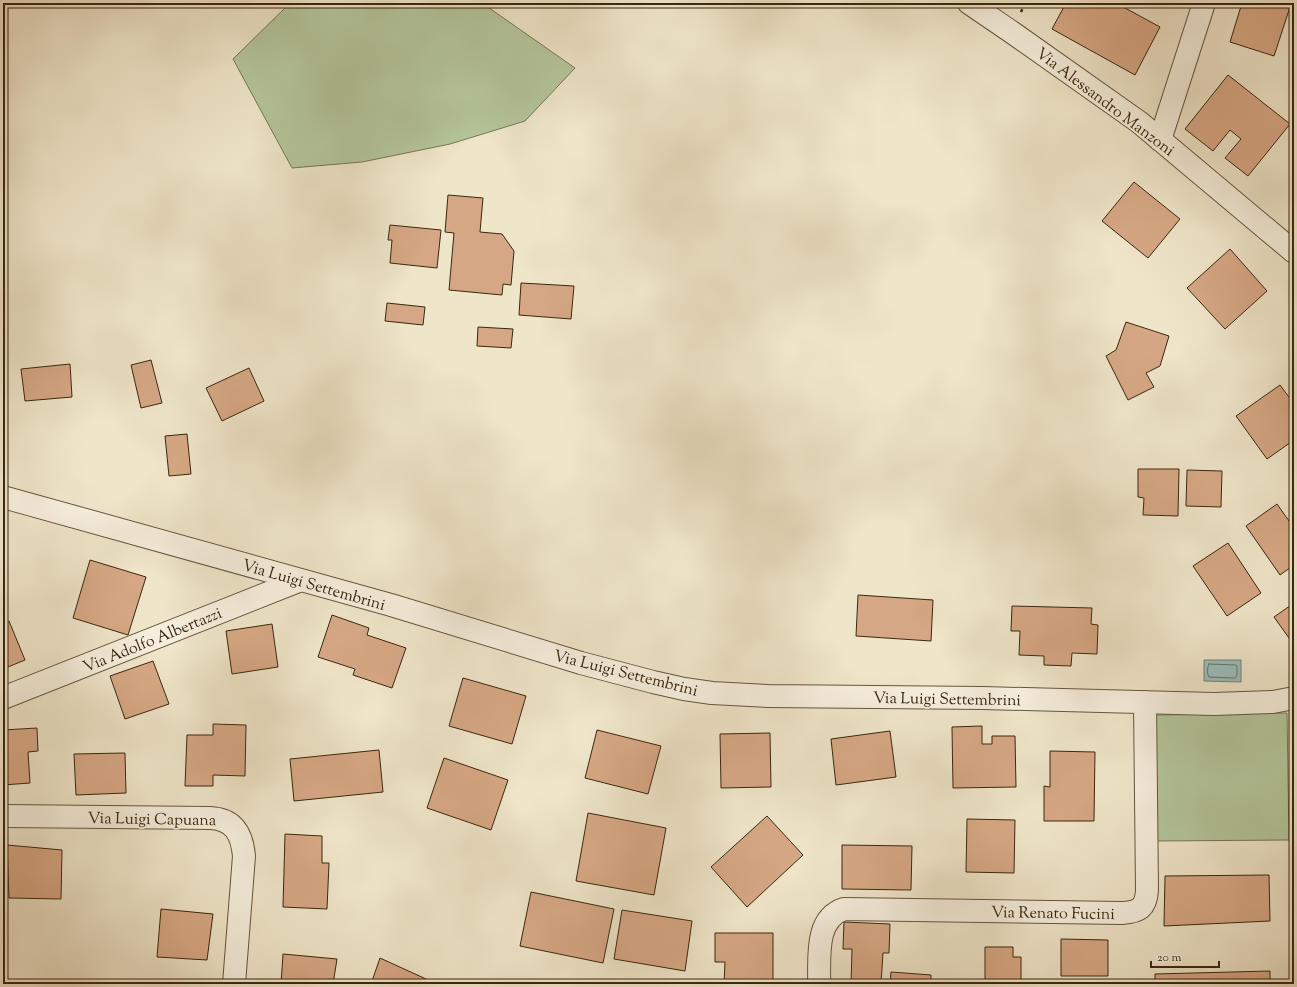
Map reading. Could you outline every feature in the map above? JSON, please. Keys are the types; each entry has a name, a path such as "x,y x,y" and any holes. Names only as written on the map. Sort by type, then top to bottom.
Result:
{"street":[{"name":"Via Alessandro Manzoni","path":"969,3 1139,122 1294,252"},
{"path":"1160,140 1204,3"},
{"name":"Via Luigi Settembrini","path":"3,497 391,605 581,663 684,689 712,693 768,696 983,698 1241,704 1273,702 1294,698"},
{"name":"Via Adolfo Albertazzi","path":"3,698 301,580"},
{"name":"Via Renato Fucini","path":"818,984 823,928 831,916 837,911 844,909 1122,913 1135,912 1141,908 1144,903 1147,890 1145,702"},
{"name":"Via Luigi Capuana","path":"3,816 210,818 221,819 230,823 239,833 244,856 234,984"}],"green space":[{"path":"290,3 482,3 575,68 525,121 450,144 362,162 292,168 233,59"},
{"path":"1287,713 1289,840 1155,841 1154,715"}],"water":[{"path":"1204,660 1241,660 1241,682 1204,681"}],"building":[{"path":"1066,3 1116,3 1160,27 1135,75 1052,29"},
{"path":"1242,3 1291,4 1274,56 1230,42"},
{"path":"1228,75 1290,124 1248,176 1225,158 1241,139 1230,130 1213,151 1185,129"},
{"path":"1134,182 1180,219 1148,258 1102,221"},
{"path":"448,195 483,198 480,232 502,234 514,251 511,285 503,284 502,295 449,290 454,233 445,232"},
{"path":"390,225 441,230 437,268 390,263 392,240 388,240"},
{"path":"1230,249 1267,291 1225,329 1187,288"},
{"path":"521,283 574,286 571,319 519,315"},
{"path":"387,303 425,307 423,325 385,321"},
{"path":"1126,322 1169,336 1160,366 1146,373 1154,387 1128,400 1106,356 1116,350"},
{"path":"478,327 513,329 511,348 477,346"},
{"path":"151,360 162,403 141,408 131,365"},
{"path":"70,364 72,397 25,401 21,369"},
{"path":"249,368 264,401 222,421 206,388"},
{"path":"1280,385 1294,404 1294,440 1267,459 1236,416"},
{"path":"187,434 191,474 169,476 165,436"},
{"path":"1138,469 1179,469 1178,516 1143,515 1144,498 1138,497"},
{"path":"1187,470 1222,471 1221,507 1186,506"},
{"path":"1277,504 1294,528 1294,565 1280,575 1246,526"},
{"path":"1228,543 1261,593 1227,616 1193,566"},
{"path":"90,560 146,577 128,635 73,618"},
{"path":"858,595 933,600 931,641 856,636"},
{"path":"1294,603 1294,645 1274,617"},
{"path":"1012,606 1092,608 1091,624 1098,625 1097,654 1072,653 1071,666 1044,665 1044,656 1019,655 1020,631 1011,631"},
{"path":"332,615 369,628 367,635 406,648 392,688 353,675 355,669 318,657"},
{"path":"9,621 25,660 3,669 3,623"},
{"path":"272,624 278,667 232,674 226,631"},
{"path":"153,661 169,704 125,719 110,676"},
{"path":"463,678 526,696 512,744 449,726"},
{"path":"213,724 246,725 245,776 213,775 213,786 185,786 187,735 213,735"},
{"path":"982,726 982,744 992,744 992,736 1015,736 1016,787 953,788 952,727"},
{"path":"37,728 38,751 28,752 30,783 3,785 3,730"},
{"path":"597,730 661,746 648,794 585,778"},
{"path":"890,731 896,777 836,785 831,739"},
{"path":"770,733 771,787 721,788 720,734"},
{"path":"379,750 383,792 294,801 290,759"},
{"path":"1050,751 1095,752 1094,821 1044,821 1044,786 1050,787"},
{"path":"125,753 126,793 76,795 74,754"},
{"path":"444,758 508,780 491,830 427,808"},
{"path":"588,813 666,828 654,895 576,881"},
{"path":"767,816 803,855 747,907 711,867"},
{"path":"967,819 1015,820 1014,873 966,872"},
{"path":"285,834 322,836 322,863 329,863 327,909 283,907"},
{"path":"7,845 62,850 61,899 9,898"},
{"path":"842,845 912,846 911,890 842,889"},
{"path":"1269,875 1270,921 1164,926 1165,876"},
{"path":"531,892 614,909 603,963 520,946"},
{"path":"161,909 213,914 207,960 157,957"},
{"path":"622,910 692,921 685,971 614,959"},
{"path":"844,922 890,924 889,953 883,953 881,984 851,984 852,949 843,949"},
{"path":"715,933 773,933 773,982 724,983 725,962 715,962"},
{"path":"1061,939 1108,940 1108,976 1061,976"},
{"path":"985,947 1013,947 1013,957 1021,957 1021,984 985,984"},
{"path":"283,954 337,959 333,984 281,984"},
{"path":"380,958 437,984 371,984"},
{"path":"1270,971 1270,984 1155,984 1155,974"},
{"path":"891,972 931,975 931,984 890,984"}]}
